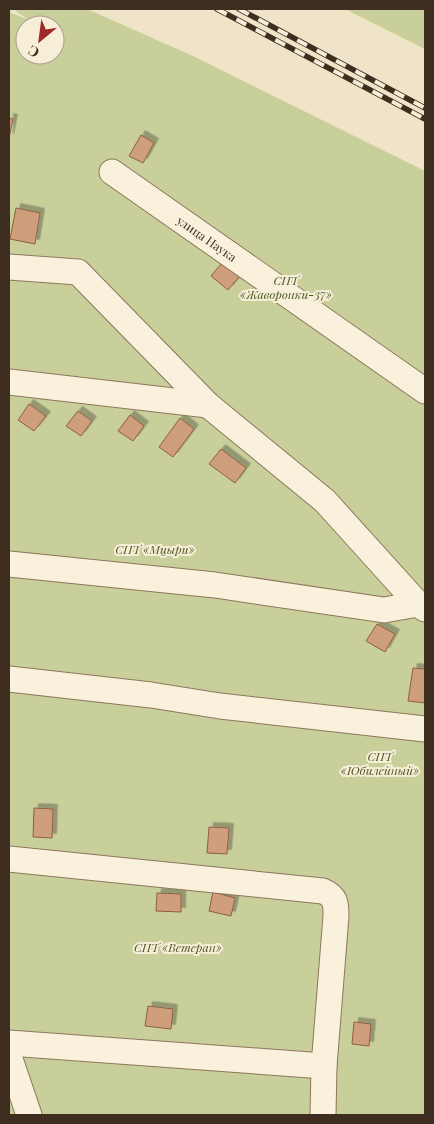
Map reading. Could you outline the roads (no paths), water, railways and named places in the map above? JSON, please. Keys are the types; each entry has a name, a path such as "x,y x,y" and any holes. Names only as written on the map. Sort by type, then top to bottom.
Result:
{"street":[{"name":"улица Наука","path":"112,172 425,392"},
{"path":"9,267 78,272 208,405 325,501 422,606"},
{"path":"9,382 208,405"},
{"path":"9,564 215,585 384,610 422,606"},
{"path":"9,679 151,695 220,706 425,729"},
{"path":"9,859 323,890 330,894 336,902 336,916 324,1066 323,1115"},
{"path":"9,1043 324,1066"},
{"path":"9,1056 28,1115"}],"railway":[{"path":"217,9 425,119"},
{"path":"239,9 425,108"}],"park label":[{"name":"СНТ «Жаворонки-37»","path":"286,287"},
{"name":"СНТ «Мцыри»","path":"155,549"},
{"name":"СНТ «Юбилейный»","path":"380,763"},
{"name":"СНТ «Ветеран»","path":"178,947"}]}
